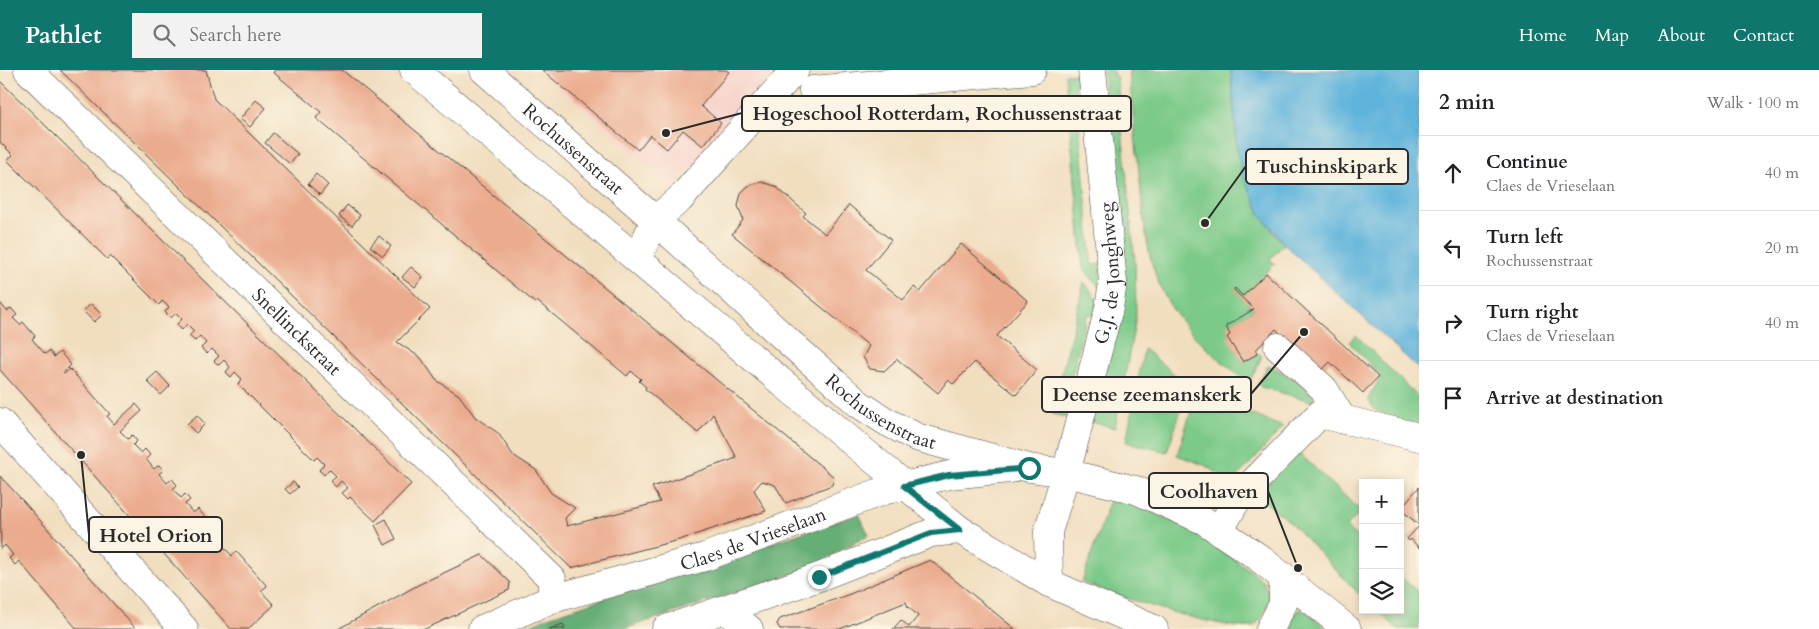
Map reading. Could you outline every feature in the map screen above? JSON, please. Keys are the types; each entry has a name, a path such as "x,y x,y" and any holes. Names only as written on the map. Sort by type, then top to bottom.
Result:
{"street":[{"name":"Snellinckstraat","path":"28,70 552,579 552,599"},
{"name":"Rochussenstraat","path":"414,70 904,486 960,530 1049,583 1154,629"},
{"name":"Rochussenstraat","path":"484,70 655,220 790,343 860,404 887,422 916,437 1029,468 1066,473 1136,490 1203,520 1283,576 1347,629"},
{"path":"637,259 655,220 680,199 795,70"},
{"path":"813,90 1032,70"},
{"name":"G.J. de Jonghweg","path":"1049,583 1048,532 1066,473 1109,308 1113,282 1092,70"},
{"path":"1278,347 1324,389 1343,420"},
{"path":"1219,531 1238,498 1320,414 1419,437"},
{"path":"0,422 184,629"},
{"name":"Claes de Vrieselaan","path":"482,629 552,599 704,557 883,491 949,475 1029,468"},
{"path":"666,629 819,577 931,533 960,530"},
{"path":"1270,629 1283,604 1283,576"},
{"path":"726,610 749,629"}],"shaded area":[{"path":"538,70 773,70 769,79 673,187"}],"green space":[{"path":"1103,70 1112,70 1117,79 1135,262 1136,317 1115,428 1091,422 1120,306"},
{"path":"1129,70 1231,70 1237,150 1272,231 1284,244 1270,259 1275,264 1243,296 1235,288 1234,290 1254,309 1227,326 1230,335 1228,337 1243,362 1258,353 1262,356 1251,379 1247,382 1190,331 1174,311 1157,279 1145,226"},
{"path":"1083,73 1083,81 1075,82 1092,265 1100,264 1101,289 1083,268 1065,74"},
{"path":"1084,282 1099,301 1095,317 1087,314 1064,406 1072,411 1069,418 1052,414"},
{"path":"1356,335 1419,398 1419,428 1375,410 1368,399 1381,376 1349,342"},
{"path":"1144,349 1186,384 1188,389 1167,452 1126,442"},
{"path":"1271,366 1299,382 1314,397 1314,402 1261,387 1258,384 1267,367"},
{"path":"1198,389 1221,402 1283,427 1233,482 1204,465 1177,455"},
{"path":"1301,455 1359,509 1359,513 1346,527 1359,538 1359,594 1288,520 1256,495 1291,458"},
{"path":"1111,497 1139,506 1201,535 1258,576 1265,585 1271,600 1262,616 1251,627 1215,623 1142,603 1082,582"},
{"path":"859,514 869,535 807,569 624,629 521,629 548,617"},
{"path":"1404,580 1419,593 1419,629 1398,629 1381,614 1404,614"},
{"path":"1303,609 1327,629 1283,629 1299,610"}],"water":[{"path":"1231,70 1419,70 1419,369 1284,244 1261,215 1243,176 1237,150"}],"building":[{"path":"60,70 206,70 214,99 430,309 397,342 421,358 436,380 459,395 475,417 498,433 513,455 536,470 551,493 575,508 565,518 567,526 660,502 652,487 737,458 713,414 698,433 645,389 646,387 639,381 641,379 631,371 627,376 537,301 535,303 316,118 321,112 273,72 275,70 342,70 834,477 832,485 786,503 775,485 762,481 754,490 766,511 679,540 571,568"},
{"path":"542,70 726,70 729,72 701,106 721,123 703,146 683,130 667,149 650,135 638,150"},
{"path":"0,81 411,484 375,521 350,497 348,499 342,493 348,488 341,481 336,487 330,481 336,476 329,469 324,475 319,470 324,464 317,457 314,460 238,384 242,379 235,372 231,377 226,372 230,367 224,360 219,365 214,361 219,356 212,349 207,354 201,348 206,343 200,336 195,341 189,336 194,331 187,324 182,330 177,324 182,319 176,313 171,318 165,312 169,307 162,301 159,305 110,256 107,259 7,160 13,155 0,142"},
{"path":"256,100 266,108 250,127 240,119"},
{"path":"273,133 298,154 290,164 265,143"},
{"path":"316,174 328,185 320,195 308,184"},
{"path":"762,182 775,186 806,213 803,216 825,234 849,205 891,240 866,270 903,300 914,287 920,292 961,244 1028,301 997,336 1037,370 1016,395 975,362 953,384 948,380 938,393 897,359 884,371 870,369 863,357 869,346 732,234 743,220 738,206 741,193 748,186"},
{"path":"347,205 360,215 352,226 339,216"},
{"path":"379,236 391,246 383,256 370,246"},
{"path":"411,267 423,277 415,287 402,277"},
{"path":"1266,273 1378,377 1363,393 1330,362 1320,372 1276,329 1256,350 1257,354 1243,362 1227,337 1230,335 1226,326 1254,309 1234,290 1235,288 1243,296"},
{"path":"0,303 7,311 11,308 17,315 13,318 20,325 23,322 35,336 32,339 45,354 49,351 54,357 60,352 71,365 63,373 70,369 110,414 107,416 114,424 136,404 142,411 120,431 128,439 132,435 137,441 133,445 141,453 145,449 150,455 146,459 154,469 159,465 163,470 159,474 167,483 172,479 177,485 173,489 181,498 185,494 190,500 185,504 193,513 198,509 216,529 213,532 218,538 214,541 221,550 224,547 232,556 236,551 267,586 261,591 274,605 248,629 231,629 0,370"},
{"path":"91,304 102,315 94,322 83,311"},
{"path":"157,372 170,386 161,395 147,381"},
{"path":"197,415 205,424 196,433 187,424"},
{"path":"0,476 136,629 77,629 19,561 15,565 9,558 13,555 5,545 1,549"},
{"path":"293,482 298,487 290,494 285,489"},
{"path":"1419,487 1419,525 1404,512 1404,504"},
{"path":"386,519 396,539 385,545 375,525"},
{"path":"1419,526 1419,548 1411,539 1409,541 1407,539"},
{"path":"482,555 510,582 509,590 425,629 338,629 420,584"},
{"path":"930,560 1015,629 893,629 901,620 909,627 918,616 908,607 906,602 840,629 780,629 777,624 780,619 850,594"},
{"path":"563,624 565,629 549,629"}],"place":[{"name":"Hogeschool Rotterdam, Rochussenstraat","path":"666,133"},
{"name":"Tuschinskipark","path":"1205,223"},
{"name":"Deense zeemanskerk","path":"1304,332"},
{"name":"Hotel Orion","path":"81,455"},
{"name":"Coolhaven","path":"1298,568"}],"route":[{"path":"819,577 931,533 960,530 904,486 949,475 1029,468"}]}
